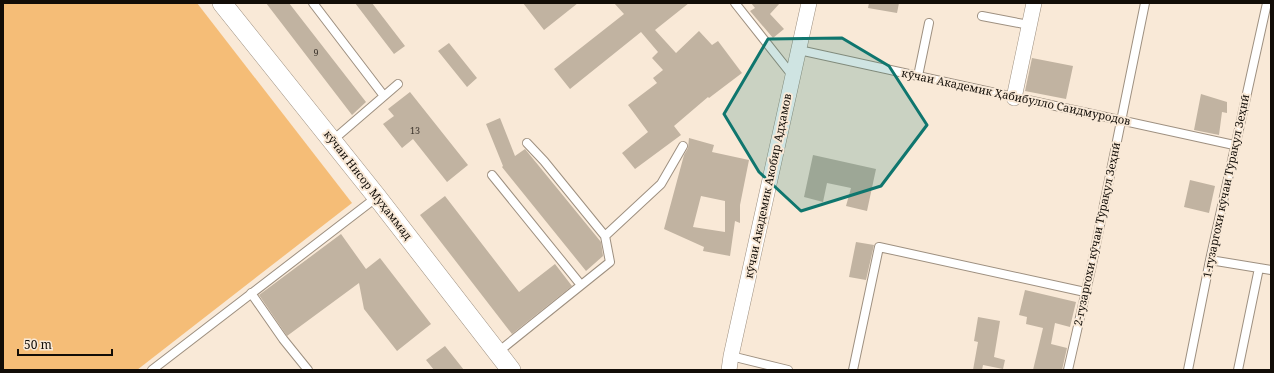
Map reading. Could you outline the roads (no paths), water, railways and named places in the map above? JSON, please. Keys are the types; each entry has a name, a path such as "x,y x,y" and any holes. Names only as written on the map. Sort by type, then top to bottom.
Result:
{"street":[{"name":"кӯчаи Нисор Муҳаммад","path":"222,3 378,197 511,370"},
{"name":"кӯчаи Академик Акобир Адҳамов","path":"730,363 809,3"},
{"path":"1014,98 1034,3"}],"lane":[{"path":"313,3 384,96"},
{"path":"735,3 792,75"},
{"name":"2-гузаргохи кӯчаи Тӯрақул Зеҳнӣ","path":"1068,370 1091,270 1145,3"},
{"name":"1-гузаргохи кӯчаи Тӯрақул Зеҳнӣ","path":"1188,370 1234,145 1267,3"},
{"path":"982,16 1029,25"},
{"path":"918,76 928,23"},
{"name":"кӯчаи Академик Ҳабибулло Саидмуродов","path":"798,50 1234,145"},
{"path":"333,140 398,84"},
{"path":"498,352 610,262 605,236 544,161 527,143"},
{"path":"605,236 661,184 683,146"},
{"path":"492,175 581,285"},
{"path":"152,370 378,197"},
{"path":"853,370 880,247 1085,292"},
{"path":"1210,260 1271,270"},
{"path":"1238,370 1259,268"},
{"path":"251,293 283,339 308,370"},
{"path":"730,363 788,370"}]}
